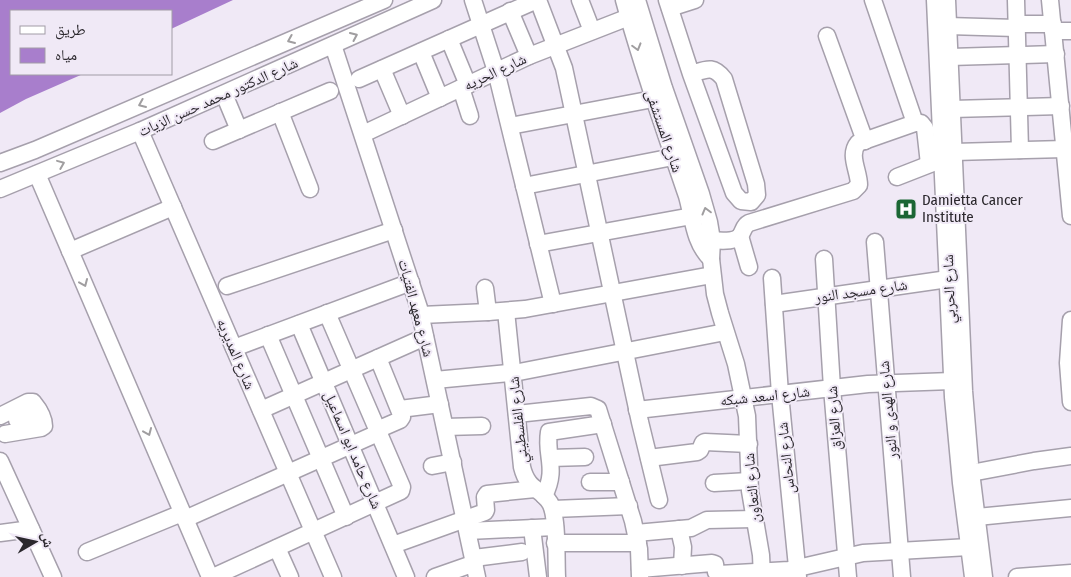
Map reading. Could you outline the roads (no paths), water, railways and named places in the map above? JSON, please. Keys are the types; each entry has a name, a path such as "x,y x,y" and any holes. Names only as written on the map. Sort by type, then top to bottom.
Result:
{"street":[{"name":"شارع الدكتور محمد حسن الزيات","path":"0,163 35,150 384,0"},
{"name":"شارع الدكتور محمد حسن الزيات","path":"0,189 140,131 433,0"},
{"path":"473,0 496,71 553,304"},
{"path":"359,79 537,0 563,64 637,410 659,500"},
{"path":"580,0 592,31"},
{"path":"691,74 709,69 718,72 724,79 756,184 757,194 751,202 741,201 734,193 691,74 669,4 695,0"},
{"path":"873,0 915,122"},
{"name":"شارع الحربي","path":"935,0 952,381 959,465 969,547 978,573"},
{"name":"شارع الحربي","path":"947,0 952,109 942,159 977,517 978,573"},
{"path":"1016,0 1020,150"},
{"path":"1050,0 1056,54 1064,99 1065,149 1071,216"},
{"name":"شارع الحريه","path":"363,134 529,56 592,31 630,4"},
{"name":"شارع المستشفى","path":"630,4 653,99 692,216 699,244 711,267"},
{"name":"شارع المستشفى","path":"630,4 669,103 701,194 712,240 711,267 717,304 736,364 744,398"},
{"path":"510,11 529,56"},
{"path":"948,26 1016,26 1071,31"},
{"path":"827,36 865,141"},
{"path":"449,39 464,86 470,116"},
{"name":"شارع معهد الفتيات","path":"333,45 420,314 475,566"},
{"path":"421,52 440,98"},
{"path":"950,57 1056,54"},
{"path":"382,69 402,116"},
{"path":"213,141 330,91"},
{"path":"224,94 239,130"},
{"path":"510,126 653,99"},
{"path":"952,109 1019,107 1064,99"},
{"path":"280,112 310,188"},
{"path":"750,267 740,236 743,228 749,223 853,191 859,185 859,176 853,155 854,148 858,143 915,122 921,123 942,159"},
{"name":"شارع المديريه","path":"140,131 333,577"},
{"path":"897,177 942,159 1020,150 1065,149"},
{"path":"524,186 673,157"},
{"path":"37,174 212,577 398,494 402,489 327,313"},
{"path":"70,251 173,207"},
{"path":"538,244 692,216"},
{"path":"227,286 394,230"},
{"path":"712,240 727,240 740,236"},
{"name":"شارع الهدى و النور","path":"875,242 902,577"},
{"name":"شارع العزاق","path":"824,259 832,388 848,577"},
{"path":"420,314 506,311 553,304 612,293 711,267"},
{"name":"شارع النحاس","path":"772,278 780,394 798,573"},
{"name":"شارع مسجد النور","path":"774,304 948,279"},
{"path":"234,348 411,282"},
{"path":"485,288 488,312"},
{"name":"شارع الفلسطيني","path":"506,311 523,471 527,481 544,498 555,535 557,577"},
{"name":"شارع حامد ابو اسماعيل","path":"299,324 406,577"},
{"path":"1070,328 1068,363 1071,396"},
{"path":"435,380 512,372 725,332"},
{"path":"268,335 346,517"},
{"path":"261,410 425,337"},
{"path":"87,552 184,516 288,473 351,446 401,420 400,409 378,358"},
{"name":"شارع اسعد شبكه","path":"637,410 886,383 952,381"},
{"name":"شارع التعاون","path":"744,398 747,416 749,481 761,555 762,575"},
{"path":"28,402 33,402 44,422 44,426 41,428 3,429 28,402"},
{"path":"400,409 440,404"},
{"path":"517,414 593,406 598,409 629,506 637,538 640,573 714,563 716,572 719,574 762,575 798,573 845,556 873,552 969,547"},
{"path":"17,420 39,412"},
{"path":"544,498 551,476 548,434 550,430 603,424"},
{"path":"445,428 482,426"},
{"path":"648,458 697,452 705,442 748,444"},
{"path":"972,474 1034,460 1071,456"},
{"path":"550,458 585,457"},
{"path":"0,461 53,577"},
{"path":"432,466 453,462"},
{"path":"714,483 749,481"},
{"path":"590,482 621,482"},
{"path":"467,525 486,512 485,497 487,494 629,506"},
{"path":"977,517 1071,508"},
{"path":"394,545 467,525 532,528 555,535 637,538 691,528 707,520 754,519"},
{"path":"532,528 538,577"},
{"path":"0,533 31,529"},
{"path":"679,529 683,547 682,566"},
{"path":"277,548 290,577"},
{"path":"435,577 522,552"},
{"path":"1017,577 1071,573"}],"water":[{"path":"0,0 233,0 172,29 172,10 10,10 10,75 81,75 26,99 0,113"}],"place":[{"name":"Damietta Cancer Institute","path":"906,209"}]}
